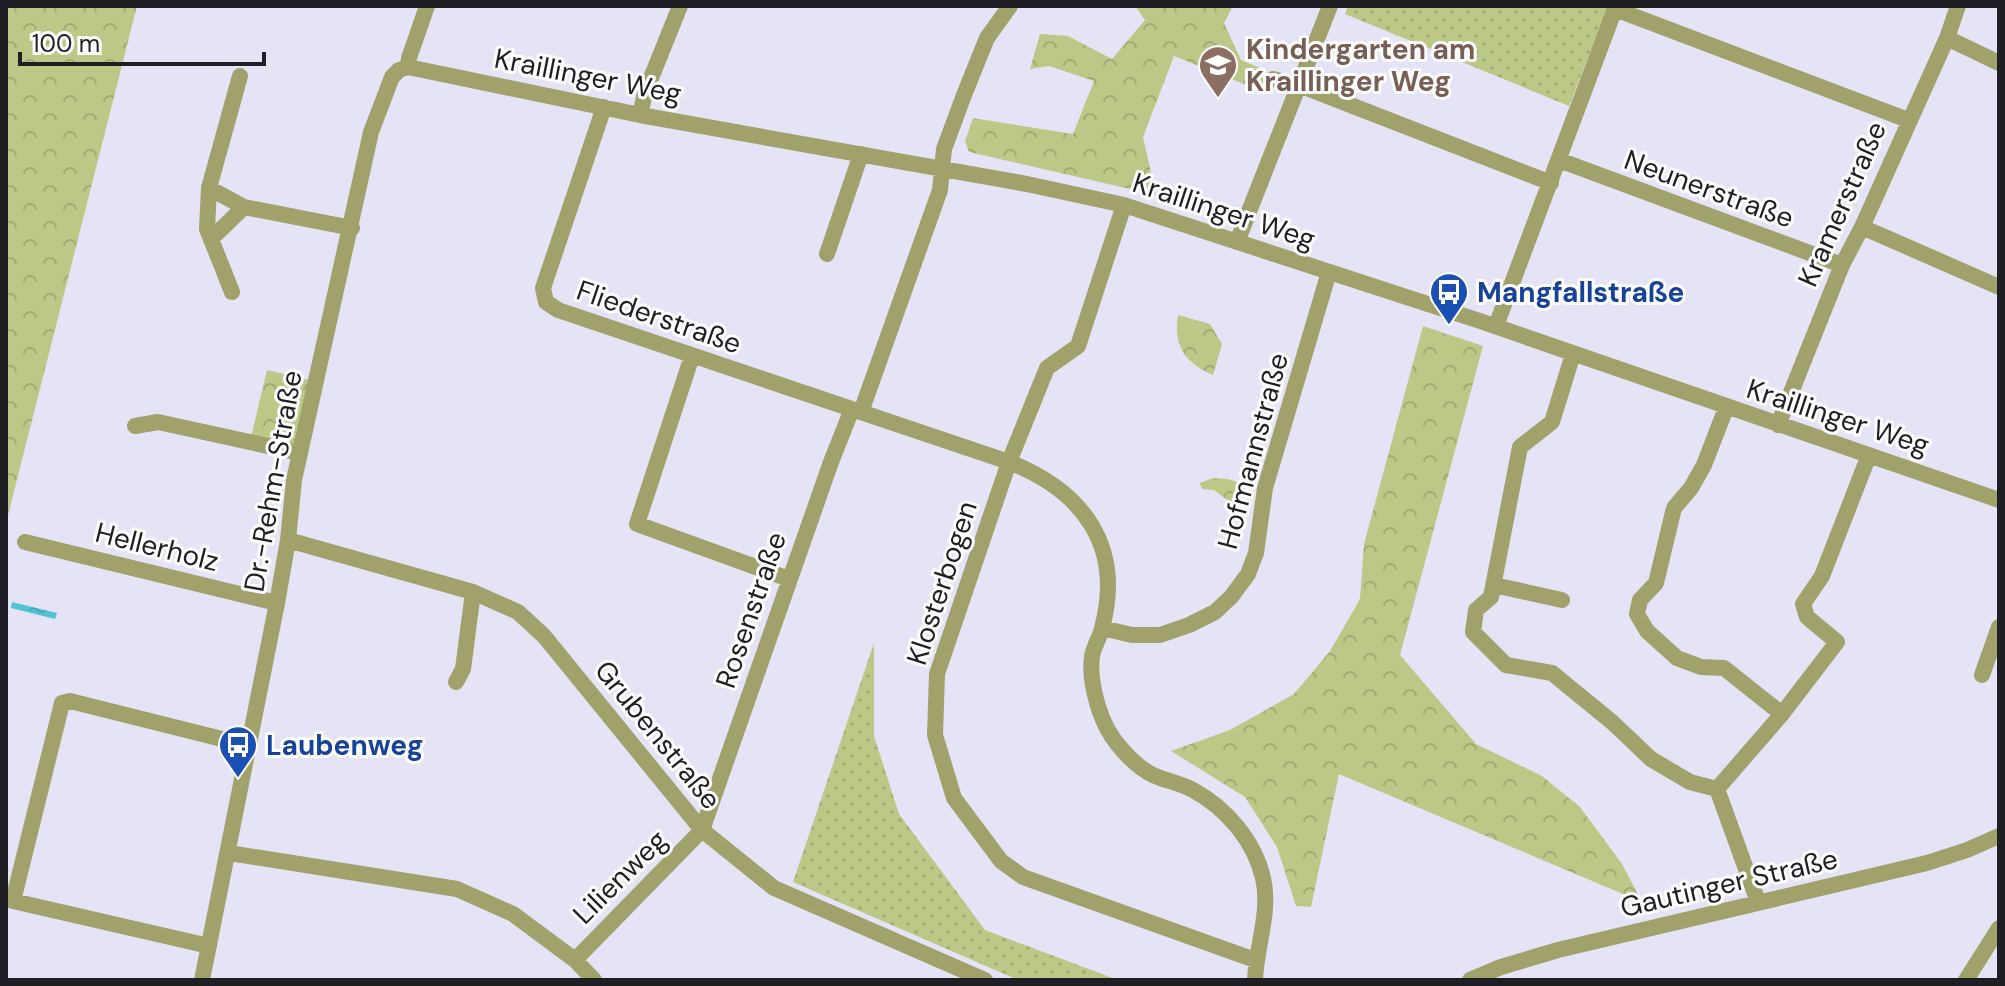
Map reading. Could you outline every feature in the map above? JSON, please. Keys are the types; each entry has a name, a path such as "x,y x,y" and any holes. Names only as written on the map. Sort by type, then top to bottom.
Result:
{"street":[{"name":"Dr.-Rehm-Straße","path":"202,980 277,603 300,453 371,132 392,77 408,67 427,6"},
{"path":"640,115 645,93 680,6"},
{"name":"Rosenstraße","path":"702,830 789,579 940,190 944,149 987,38 1010,6"},
{"path":"1237,242 1330,6"},
{"name":"Kramerstraße","path":"1778,425 1842,265 1947,38 1958,6"},
{"path":"1496,326 1616,7 1908,120"},
{"path":"1947,38 1999,63"},
{"name":"Kraillinger Weg","path":"408,67 640,115 1124,205 1496,326 1999,500"},
{"path":"232,292 207,229 209,188 240,76"},
{"path":"1273,79 1299,85 1551,183"},
{"name":"Fliederstraße","path":"604,107 543,288 546,302 558,310 1009,462 1035,472 1073,500 1096,533 1104,554 1108,587 1102,628 1092,655 1092,678 1104,723 1127,754 1150,774 1191,789 1224,810 1248,841 1263,878 1264,919 1255,960 1255,980"},
{"path":"827,254 861,154"},
{"name":"Neunerstraße","path":"1559,160 1842,265"},
{"path":"209,188 244,207 352,228"},
{"name":"Klosterbogen","path":"1124,205 1078,346 1047,368 1009,462 937,674 935,735 954,798 1001,861 1023,877 1255,960"},
{"path":"211,239 244,207"},
{"path":"1862,227 1999,287"},
{"name":"Hofmannstraße","path":"1102,628 1132,635 1160,635 1189,625 1215,612 1248,574 1256,553 1265,488 1329,272"},
{"path":"1573,354 1552,422 1520,447 1491,597 1476,610 1473,632 1506,665 1552,673 1651,759 1690,782 1717,789"},
{"path":"692,356 637,524 789,579"},
{"path":"1726,408 1704,465 1691,488 1674,508 1656,583 1640,600 1637,614 1647,631 1677,658 1701,667 1724,668 1782,714"},
{"path":"135,426 158,422 300,453"},
{"path":"1717,789 1782,714 1837,642 1807,617 1803,604 1822,576 1869,455"},
{"name":"Grubenstraße","path":"288,540 473,592 518,612 544,636 702,830 774,888 985,980"},
{"name":"Hellerholz","path":"25,542 277,603"},
{"path":"1494,585 1562,600"},
{"path":"456,682 463,669 473,592"},
{"path":"1982,675 1999,627"},
{"path":"209,946 13,901 62,703 70,701 250,746"},
{"path":"1717,789 1758,902"},
{"name":"Lilienweg","path":"575,960 702,830"},
{"name":"Gautinger Straße","path":"1470,980 1558,950 1927,863 1999,836"},
{"path":"229,853 457,889 513,914 575,960 594,980"},
{"path":"1966,980 1999,928"}],"green space":[{"path":"6,6 137,6 6,523"},
{"path":"1135,6 1233,6 1224,23 1241,60 1267,71 1261,91 1174,56 1143,137 1156,195 969,152 965,141 973,118 1073,134 1094,81 1049,66 1030,69 1040,34 1068,36 1112,59 1145,20"},
{"path":"1348,6 1608,6 1569,106 1345,14"},
{"path":"1178,315 1210,324 1222,344 1213,375 1195,365 1183,352 1177,336"},
{"path":"1423,326 1483,346 1400,655 1476,744 1542,776 1580,807 1622,864 1642,902 1339,774 1311,907 1296,906 1277,847 1245,797 1171,751 1230,730 1294,694 1330,651 1360,599 1364,544"},
{"path":"267,370 313,381 296,448 251,437"},
{"path":"1213,478 1245,485 1238,508 1214,490 1202,489 1200,483"},
{"path":"874,643 874,736 899,814 985,930 1118,980 1018,980 793,882"}],"water":[{"path":"12,602 57,613 55,619 11,608"}],"place":[{"name":"Kindergarten am Kraillinger Weg","path":"1218,99"},
{"name":"Mangfallstraße","path":"1449,326"},
{"name":"Laubenweg","path":"238,779"}]}
